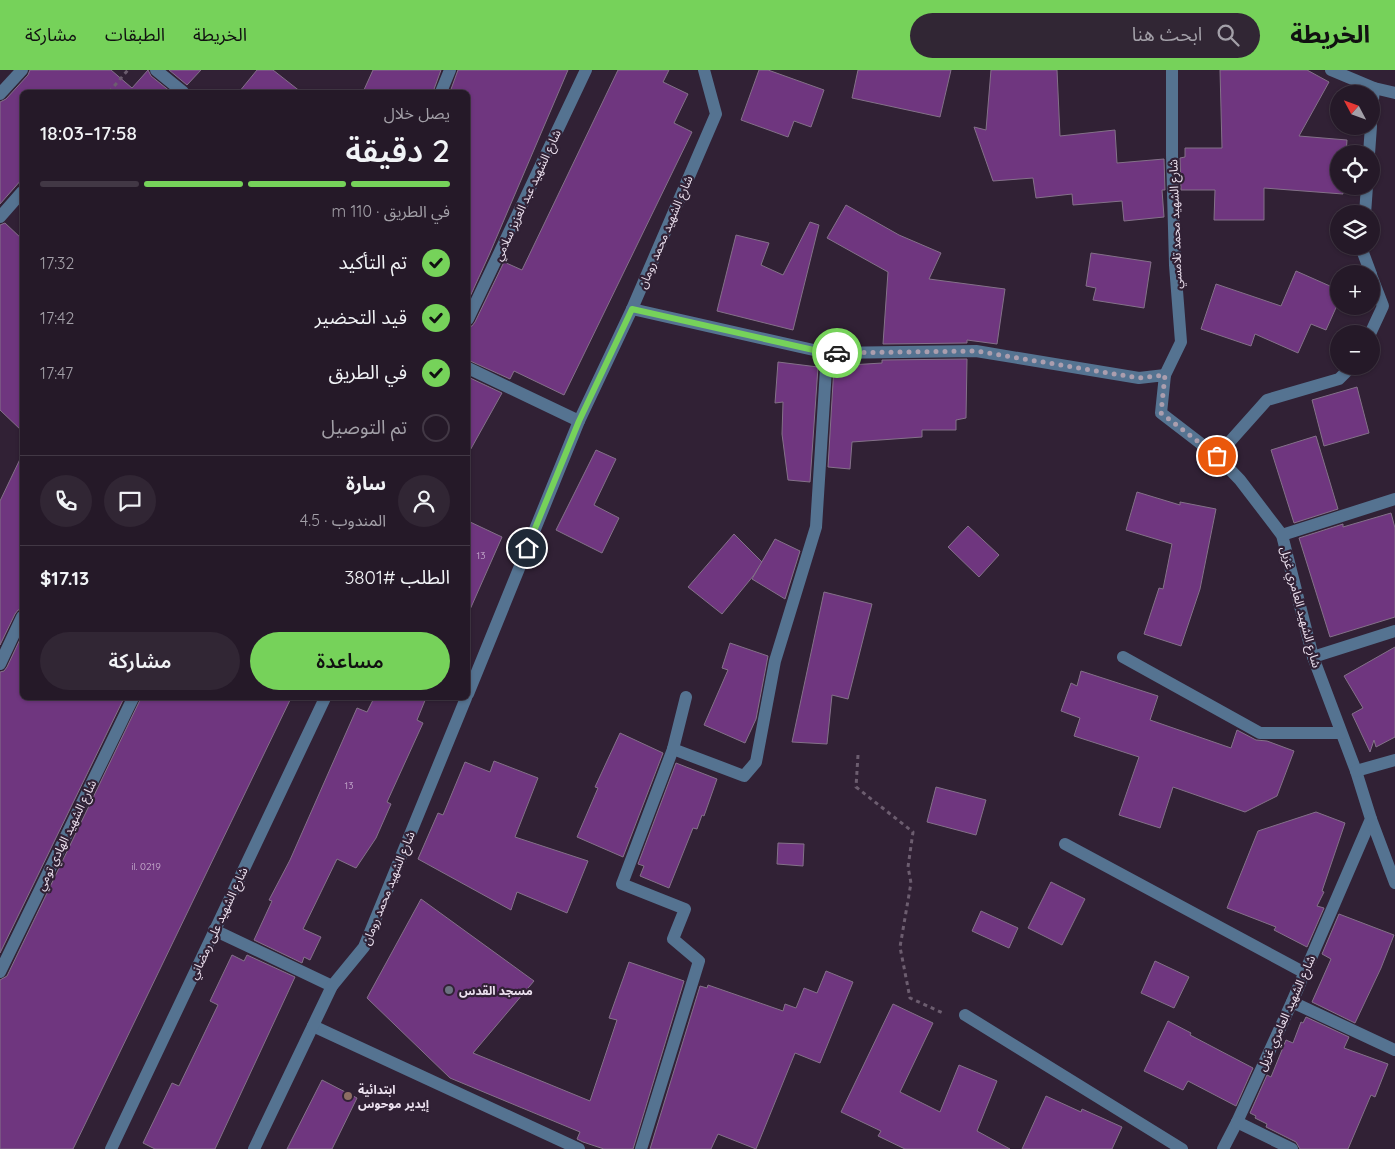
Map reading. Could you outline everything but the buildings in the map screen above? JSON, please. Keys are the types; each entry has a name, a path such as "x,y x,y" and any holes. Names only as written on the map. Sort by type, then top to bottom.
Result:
{"street":[{"path":"0,94 22,70"},
{"path":"156,70 180,90"},
{"path":"441,90 450,70"},
{"name":"شارع الشهيد عبد العزيز سلامي","path":"470,315 586,70"},
{"name":"شارع الشهيد محمد رومان","path":"470,689 579,421 632,309 716,114 704,70"},
{"name":"شارع الشهيد محمد تلامسي","path":"1165,375 1180,342 1175,265 1172,70"},
{"path":"1331,70 1367,85"},
{"path":"1380,89 1395,93"},
{"path":"0,217 20,194"},
{"path":"1380,296 1384,306 1380,314"},
{"path":"632,309 827,353 976,351 1139,378 1165,375"},
{"path":"673,749 744,776 756,762 775,661 816,527 827,353"},
{"path":"470,369 579,421"},
{"name":"شارع الشهيد العامري غزيل","path":"1165,375 1161,413 1217,456 1240,480 1282,535 1313,657 1356,771 1370,819 1292,1002 1223,1149"},
{"path":"1217,456 1267,400 1339,379 1343,375"},
{"path":"1282,535 1395,499"},
{"path":"0,664 20,621"},
{"path":"1313,657 1395,631"},
{"path":"1123,658 1260,733 1341,733"},
{"path":"641,1149 699,961 673,939 685,909 622,884 673,749 686,697"},
{"name":"شارع الشهيد الهادي تومي","path":"0,972 132,700"},
{"name":"شارع الشهيد على رمضاني","path":"111,1149 323,700"},
{"name":"شارع الشهيد محمد رومان","path":"254,1149 332,986 364,947 465,700"},
{"path":"1356,771 1395,760"},
{"path":"1370,819 1395,883"},
{"path":"1065,844 1304,973"},
{"path":"214,930 332,986"},
{"path":"1292,1002 1395,1050"},
{"path":"965,1015 1182,1149"},
{"path":"313,1026 580,1149"},
{"path":"1237,1122 1292,1149"}],"path":[{"path":"111,90 128,70"},
{"path":"858,755 856,788 913,832 908,867 911,883 900,947 910,998 945,1014 965,1015"}],"way so far":[{"path":"837,353 976,351 1139,378 1165,375 1161,413 1217,456"}],"place":[{"name":"مسجد القدس","path":"449,990"},
{"name":"ابتدائية إيدير موحوس","path":"348,1096"}],"route":[{"path":"527,548 579,421 632,309 827,353 837,353"}]}
